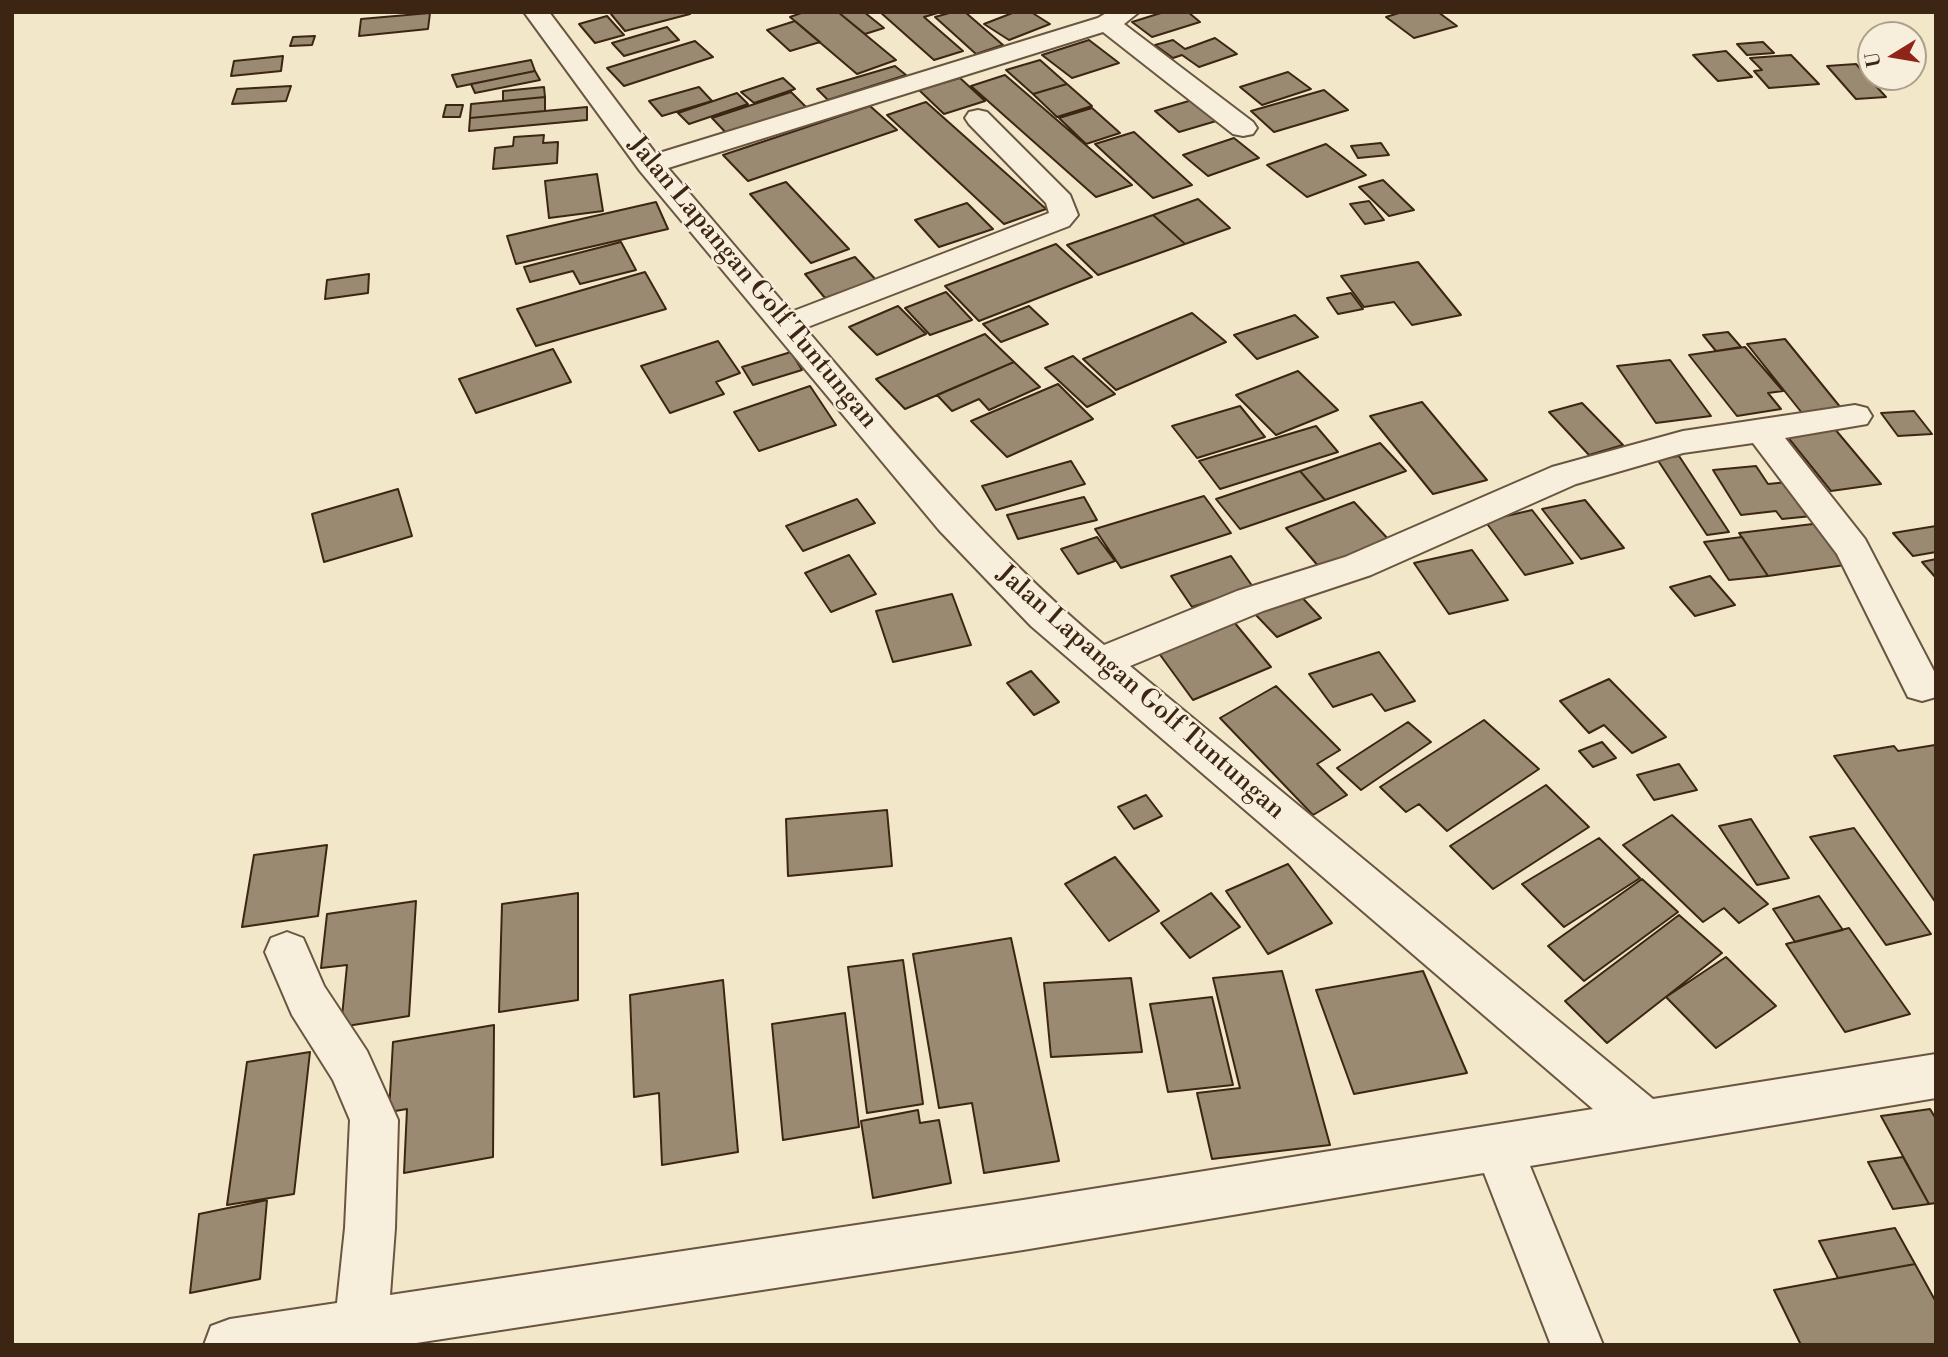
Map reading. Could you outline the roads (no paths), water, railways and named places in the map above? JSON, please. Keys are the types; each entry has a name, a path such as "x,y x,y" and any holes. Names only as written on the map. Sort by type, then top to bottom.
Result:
{"street":[{"name":"Jalan Lapangan Golf Tuntungan","path":"536,12 650,165 969,540 1044,616 1644,1122"},
{"path":"650,165 1117,17 1243,128"},
{"path":"785,325 1059,220 1064,215 1060,201 978,118"},
{"path":"1100,663 1250,601 1358,566 1564,475 1683,442 1856,416"},
{"path":"1760,429 1852,548 1922,686"},
{"path":"286,952 308,1000 351,1066 374,1119 370,1228 363,1306 366,1325"},
{"path":"230,1345 1023,1225 1936,1076"},
{"path":"1499,1146 1577,1345"}]}
